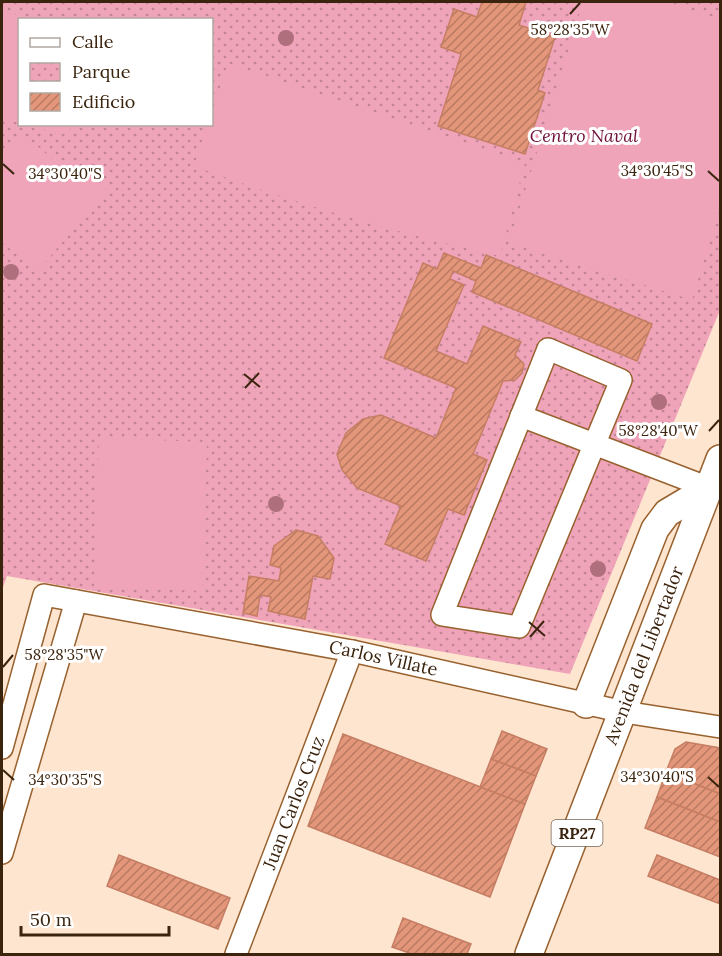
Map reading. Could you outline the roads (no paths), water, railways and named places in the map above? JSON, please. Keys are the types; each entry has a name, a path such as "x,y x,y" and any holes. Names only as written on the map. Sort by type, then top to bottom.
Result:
{"main road":[{"name":"Avenida del Libertador","path":"529,954 720,459"},
{"path":"586,704 655,529 667,513 709,488"}],"street":[{"path":"548,349 621,380 519,627 442,615 522,416 548,349"},
{"path":"522,416 709,488"},
{"name":"Carlos Villate","path":"2,748 44,595 352,651 624,712 720,727"},
{"path":"2,853 76,601"},
{"name":"Juan Carlos Cruz","path":"236,954 352,651"}],"park label":[{"name":"Centro Naval","path":"584,136"}]}
